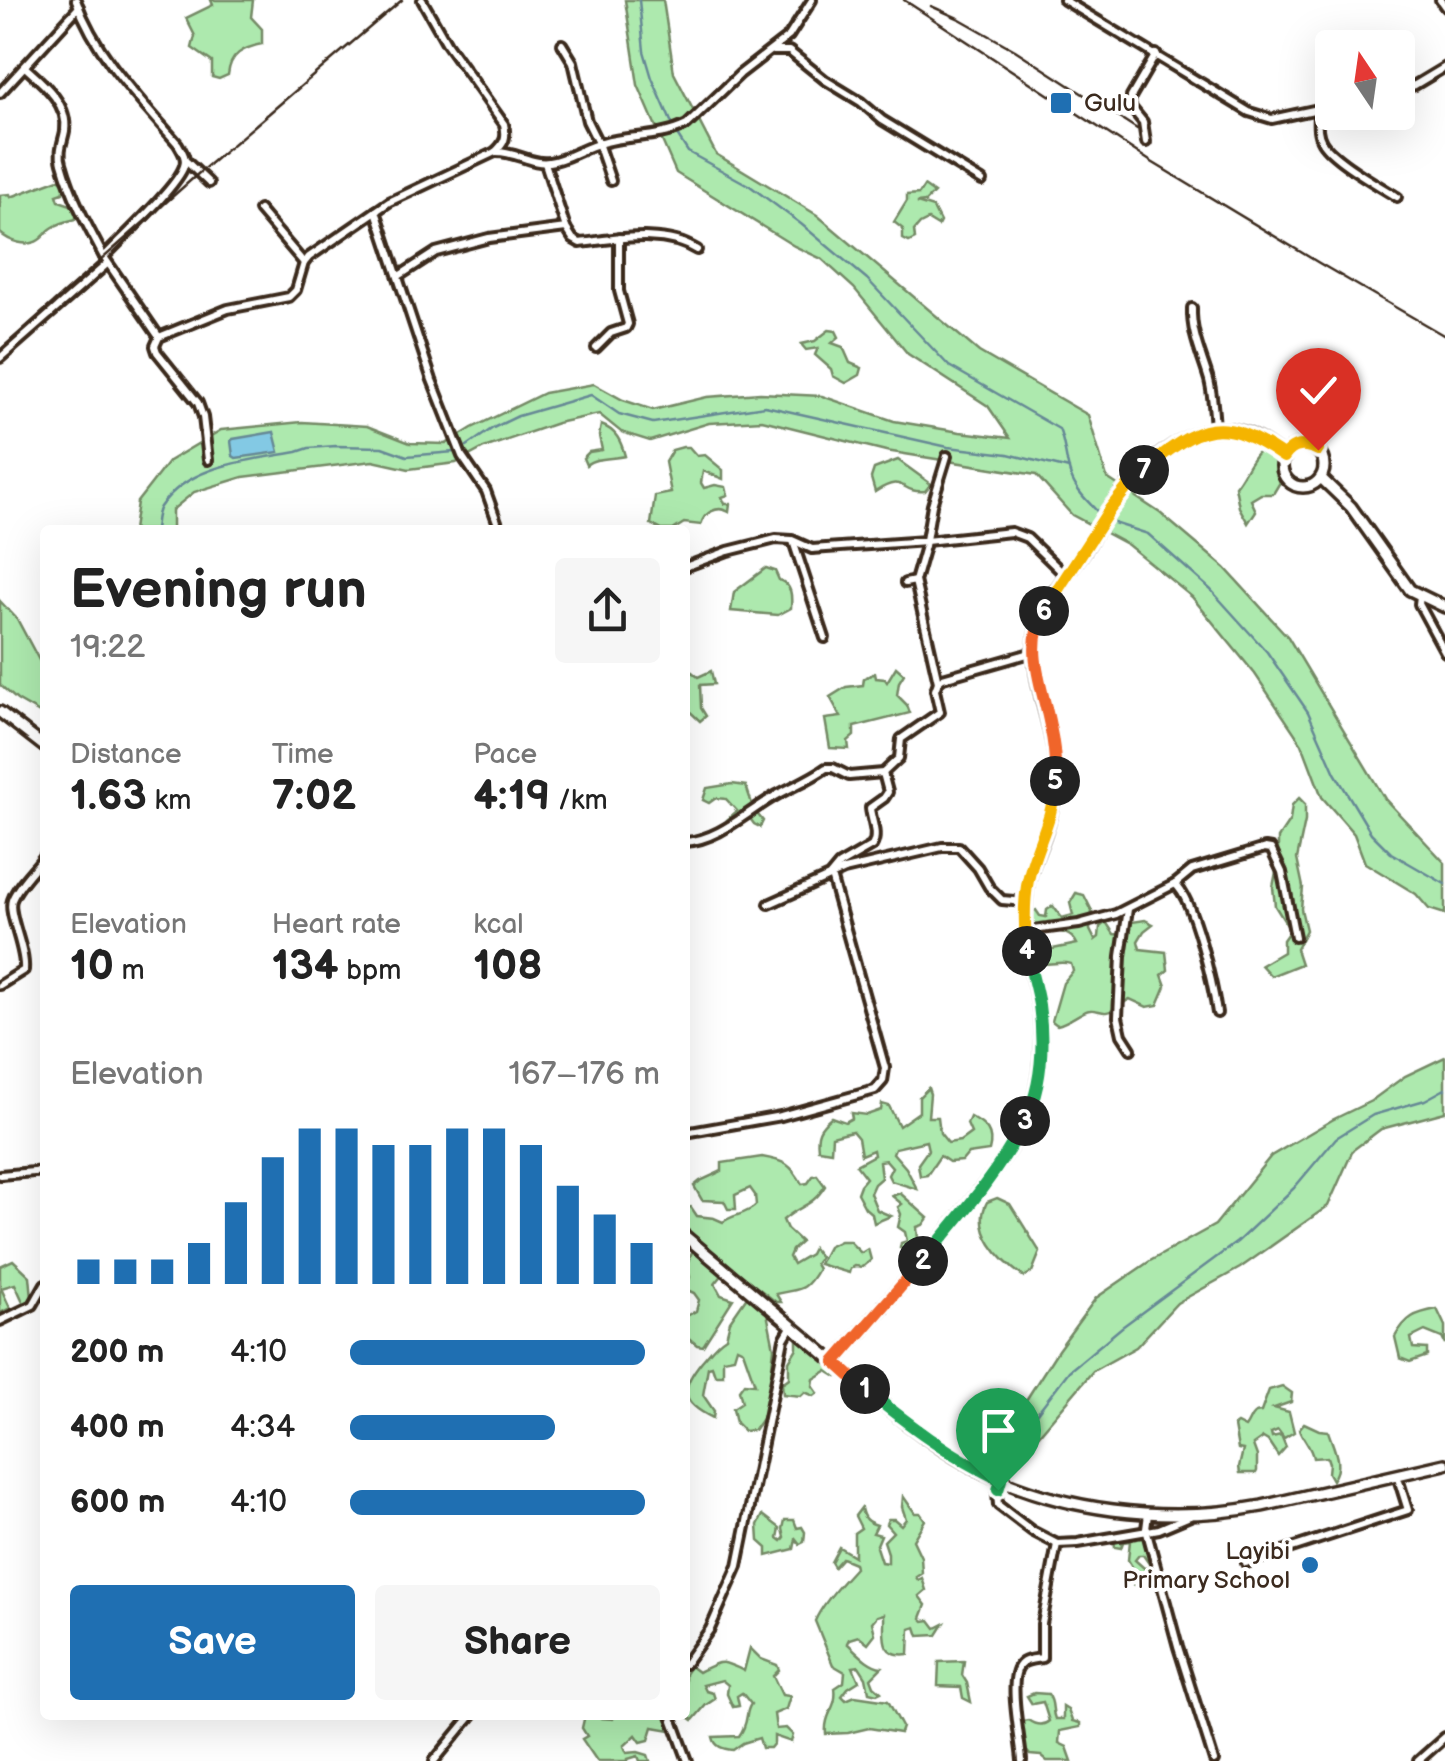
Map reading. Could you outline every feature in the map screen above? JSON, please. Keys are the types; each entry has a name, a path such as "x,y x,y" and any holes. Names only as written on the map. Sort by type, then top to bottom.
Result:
{"street":[{"path":"422,0 520,155"},
{"path":"208,460 201,410 190,390 157,352 159,337 228,309 289,298 309,257 376,210 495,152 508,151 545,163 598,143 646,138 687,125 740,74 789,36 812,0"},
{"path":"1064,0 1257,115 1272,119 1315,111"},
{"path":"1440,0 1445,7"},
{"path":"0,93 78,4 104,54 178,144 186,162 208,183"},
{"path":"789,36 789,51"},
{"path":"562,44 573,62 586,121 611,181"},
{"path":"771,51 789,51 882,120 982,181"},
{"path":"1146,142 1142,122 1130,106 1131,97 1156,54"},
{"path":"24,66 56,99 64,114 66,126 60,159 105,261 159,337"},
{"path":"1415,85 1445,68"},
{"path":"1317,130 1322,143 1350,167 1396,197"},
{"path":"495,152 506,134"},
{"path":"0,358 105,261 173,183 186,162"},
{"path":"545,163 572,239 676,240 697,250"},
{"path":"259,210 304,263"},
{"path":"376,210 462,456 489,497 498,525"},
{"path":"399,276 436,252 489,238 566,228"},
{"path":"596,348 628,324 619,291 619,238"},
{"path":"1192,308 1191,320 1212,396 1215,429"},
{"path":"835,1362 964,1211 1009,1150 1031,1109 1041,1043 1039,1006 1025,932 1026,902 1030,871 1051,813 1056,776 1050,724 1034,652 1038,622 1110,509 1135,478 1182,440 1200,431 1241,432 1284,457"},
{"path":"1297,445 1308,445 1318,450 1324,460 1324,471 1310,487 1298,487 1288,482 1282,472 1284,457 1297,445"},
{"path":"938,682 914,581 947,456"},
{"path":"1320,478 1351,507 1410,590 1445,606"},
{"path":"690,565 776,539 792,540 812,550 1011,532 1027,538 1066,576"},
{"path":"792,540 824,638"},
{"path":"905,583 914,581"},
{"path":"1420,596 1419,604 1445,652"},
{"path":"690,841 732,824 826,768 849,776 882,774 899,758 901,740 940,712 935,690 942,678 1034,652"},
{"path":"0,712 40,743"},
{"path":"769,904 828,876 872,846 875,842 870,808 888,792 882,774"},
{"path":"690,1132 781,1116 875,1090 883,1081 885,1068 831,876 925,851 959,847 1002,900 1026,902"},
{"path":"1025,932 1079,924 1128,910 1192,870 1266,848 1271,849 1282,872 1294,937"},
{"path":"0,984 24,970 22,946 10,906 40,862"},
{"path":"1175,884 1183,891 1189,908 1217,1012"},
{"path":"1128,910 1118,1017 1131,1049"},
{"path":"0,1175 40,1171"},
{"path":"690,1240 911,1427 1001,1480 1074,1502 1148,1514 1248,1509 1445,1464"},
{"path":"0,1321 32,1305 40,1292"},
{"path":"690,1657 710,1629 738,1566 784,1338 792,1326"},
{"path":"1246,1564 1408,1510 1397,1476"},
{"path":"1001,1480 998,1505 1057,1544 1169,1526 1193,1514"},
{"path":"1148,1514 1146,1529 1214,1761"},
{"path":"1022,1761 1014,1678 1024,1661 1042,1658 1042,1624 1057,1544"},
{"path":"434,1761 468,1720"},
{"path":"673,1720 688,1761"},
{"path":"1418,1761 1445,1737"}],"green space":[{"path":"211,0 253,0 251,17 262,29 262,44 239,53 231,62 228,75 219,79 212,77 212,62 192,48 195,36 186,18 213,5"},
{"path":"625,0 663,0 674,73 716,154 817,215 979,352 1088,415 1107,478 1160,513 1225,568 1288,637 1385,799 1445,863 1445,914 1429,909 1416,894 1365,863 1354,834 1322,797 1302,744 1255,674 1192,597 1128,545 1072,515 1036,475 886,451 762,420 709,423 650,441 621,432 599,414 557,423 484,448 456,463 409,469 373,461 243,477 194,492 172,510 172,525 134,525 137,502 169,461 221,430 302,422 367,426 410,443 446,444 544,393 594,384 653,410 707,397 760,393 822,396 894,421 1010,438 988,406 908,354 854,288 822,259 794,246 676,173 638,85"},
{"path":"59,179 65,185 63,193 57,195 59,201 71,205 76,219 57,225 29,243 13,241 0,233 0,195 11,197"},
{"path":"924,186 934,193 925,202 917,203 933,208 940,222 938,226 928,220 920,224 914,231 915,239 909,242 894,222 907,195 919,194"},
{"path":"829,330 836,331 839,337 832,343 843,347 850,363 862,368 860,375 846,383 833,376 831,369 815,355 818,348 806,350 801,344 815,341"},
{"path":"601,425 617,437 625,456 586,465 583,458 589,452 602,450"},
{"path":"689,447 723,470 723,479 703,471 701,483 704,488 726,487 728,495 722,497 725,504 730,504 729,512 708,513 701,525 651,524 655,496 671,493 665,462 672,450"},
{"path":"1260,450 1270,452 1288,469 1273,494 1261,494 1251,500 1256,511 1248,523 1239,507 1235,486"},
{"path":"898,460 931,484 925,491 892,484 875,492 871,478 874,469"},
{"path":"766,568 775,571 789,588 791,608 778,615 731,611 734,592"},
{"path":"0,601 17,619 40,662 40,713 0,685"},
{"path":"896,667 904,674 897,695 910,713 854,727 849,749 830,748 825,719 841,717 830,697 846,687 863,685 864,678 875,673 876,678 887,682"},
{"path":"711,671 714,684 700,685 701,708 706,716 700,721 690,712 690,674 698,677"},
{"path":"746,786 754,810 763,821 760,827 749,817 739,821 728,819 737,811 726,799 716,798 709,803 703,800 707,788"},
{"path":"1299,798 1305,804 1297,859 1306,930 1296,949 1301,964 1271,976 1261,965 1283,952 1283,940 1290,930 1275,906 1278,838"},
{"path":"1076,893 1084,895 1092,911 1090,930 1095,940 1106,922 1114,934 1129,936 1132,922 1145,920 1153,924 1138,941 1140,949 1166,952 1168,970 1162,975 1166,986 1158,1005 1147,1007 1130,999 1110,1011 1087,1011 1057,1025 1052,1021 1063,983 1073,971 1071,964 1036,962 1038,952 1077,944 1069,935 1032,927 1032,912 1036,910 1046,917 1053,906 1062,918 1073,915 1070,903"},
{"path":"1445,1057 1445,1112 1381,1129 1353,1150 1328,1206 1240,1268 1177,1303 1136,1347 1093,1371 1032,1443 1010,1443 1012,1422 1096,1298 1150,1261 1215,1225 1271,1156 1371,1101 1405,1076"},
{"path":"928,1088 928,1117 938,1117 940,1133 948,1143 971,1133 967,1124 970,1117 987,1130 989,1151 968,1154 962,1161 949,1162 940,1156 927,1175 920,1176 918,1164 928,1150 926,1141 895,1148 893,1153 917,1189 891,1181 888,1175 892,1167 886,1160 879,1161 881,1178 870,1193 877,1210 891,1216 874,1223 857,1193 866,1178 856,1165 874,1155 873,1150 861,1155 858,1138 852,1131 832,1136 831,1151 818,1149 819,1131 831,1117 845,1122 852,1118 851,1113 867,1115 881,1110 882,1104 889,1106 899,1126 919,1112 919,1097"},
{"path":"762,1157 776,1160 786,1164 802,1184 817,1175 825,1186 783,1220 801,1242 789,1257 793,1264 813,1248 820,1257 815,1264 818,1269 805,1286 776,1294 781,1302 690,1235 690,1207 697,1216 723,1222 756,1205 750,1188 735,1195 736,1209 728,1209 724,1201 702,1200 694,1186 722,1171 722,1163"},
{"path":"900,1193 928,1218 917,1227 918,1240 908,1250 900,1248 907,1241 905,1232 898,1227 898,1207 902,1204 892,1196"},
{"path":"997,1198 1010,1204 1040,1252 1032,1272 1024,1277 998,1253 986,1234 983,1213 987,1202"},
{"path":"849,1241 861,1253 868,1249 871,1260 849,1273 819,1264 828,1247"},
{"path":"694,1248 725,1272 715,1284 721,1295 733,1299 703,1346 690,1339 690,1314 696,1311 699,1300 690,1291 690,1257"},
{"path":"13,1260 30,1276 32,1298 25,1306 15,1284 1,1288 10,1308 0,1313 0,1266"},
{"path":"750,1292 766,1308 774,1348 764,1416 754,1430 744,1431 736,1423 733,1408 742,1402 739,1390 744,1383 755,1384 743,1350 737,1347 734,1357 723,1359 723,1375 715,1375 712,1366 708,1367 703,1395 714,1411 713,1418 690,1401 690,1379 726,1337 730,1321"},
{"path":"1437,1309 1445,1326 1445,1344 1442,1338 1425,1331 1411,1338 1413,1348 1427,1349 1427,1356 1410,1362 1400,1358 1395,1337 1403,1325 1417,1314"},
{"path":"797,1340 809,1344 844,1372 837,1377 827,1371 814,1379 818,1393 814,1396 805,1392 801,1396 783,1394 782,1383 789,1378 789,1361"},
{"path":"1282,1386 1292,1393 1291,1402 1274,1408 1289,1412 1294,1432 1284,1438 1278,1430 1271,1433 1272,1437 1281,1435 1286,1447 1278,1456 1263,1438 1253,1445 1257,1471 1240,1473 1243,1450 1238,1449 1234,1426 1245,1428 1253,1415 1261,1412 1269,1390"},
{"path":"1304,1423 1328,1431 1337,1462 1332,1480 1327,1457 1313,1458 1299,1429"},
{"path":"903,1496 925,1520 913,1540 921,1557 922,1573 916,1577 922,1578 926,1590 919,1596 926,1605 921,1618 930,1620 936,1628 944,1624 937,1635 919,1636 916,1627 910,1629 909,1654 888,1648 884,1614 872,1622 875,1634 868,1643 859,1636 849,1639 847,1643 863,1658 882,1667 871,1678 881,1692 869,1692 859,1666 853,1667 859,1681 842,1696 846,1700 855,1696 888,1701 902,1727 900,1733 869,1728 826,1734 835,1688 844,1682 845,1672 833,1665 815,1621 827,1600 855,1568 854,1563 842,1558 834,1567 831,1562 839,1547 854,1556 854,1533 861,1528 855,1516 861,1508 866,1520 877,1525 873,1533 881,1535 876,1547 881,1562 888,1563 884,1541 893,1532 886,1524 888,1519 894,1519 901,1525 906,1519"},
{"path":"763,1515 780,1528 778,1538 782,1541 785,1520 794,1520 797,1528 802,1527 805,1532 804,1542 800,1544 796,1539 794,1549 767,1556 767,1548 759,1541 758,1525"},
{"path":"1143,1535 1153,1563 1150,1565 1143,1555 1135,1560 1150,1568 1140,1587 1133,1584 1136,1573 1128,1560 1130,1541 1123,1542 1121,1548 1115,1547 1114,1540"},
{"path":"750,1648 761,1659 777,1665 779,1670 773,1676 782,1695 790,1696 786,1709 774,1714 776,1729 786,1728 793,1735 791,1742 774,1736 770,1748 762,1748 759,1738 733,1750 718,1745 713,1737 739,1736 751,1704 742,1693 737,1696 739,1706 733,1707 728,1685 722,1680 703,1685 715,1699 693,1720 690,1718 690,1666 698,1672 720,1663 744,1671"},
{"path":"964,1661 962,1675 971,1702 963,1698 961,1687 938,1686 939,1662"},
{"path":"1048,1694 1055,1719 1063,1719 1063,1707 1072,1721 1080,1723 1080,1727 1060,1731 1059,1743 1067,1747 1072,1761 1047,1761 1025,1749 1022,1721 1041,1725 1049,1721 1043,1702 1032,1704 1027,1696"},
{"path":"584,1720 678,1720 680,1724 670,1730 653,1727 649,1740 641,1742 636,1735 624,1746 627,1753 648,1755 650,1761 640,1761 638,1756 628,1761 597,1761 582,1739 587,1736 582,1728"}],"water":[{"path":"274,432 279,452 233,456 233,439"}],"waterway":[{"path":"639,0 644,51 652,78 688,152 750,186 801,224 867,279 949,366 1059,429 1073,481 1100,515"},
{"path":"467,446 518,416 591,395 619,414 653,423 765,406 948,447 1008,454 1069,469"},
{"path":"156,525 159,509 173,492 187,481 222,466 336,446 382,447 407,456 454,452"},
{"path":"1114,523 1148,534 1211,590 1267,652 1308,712 1335,773 1371,833 1391,853 1445,884"},
{"path":"1021,1434 1069,1371 1237,1242 1294,1188 1336,1138 1373,1115 1425,1100 1445,1089"}],"railway":[{"path":"0,350 402,0"},
{"path":"904,0 1150,161 1445,336"},
{"path":"931,6 1015,50 1137,129"}],"place":[{"name":"Gulu","path":"1061,103"},
{"name":"Layibi Primary School","path":"1310,1565"}],"route":[{"path":"998,1490 1001,1480 911,1427 835,1362 964,1211 1009,1150 1031,1109 1041,1043 1025,913 1030,871 1048,825 1056,776 1050,724 1034,652 1038,622 1110,509 1135,478 1182,440 1200,431 1224,428 1256,438 1284,457 1297,445 1318,450"}]}
